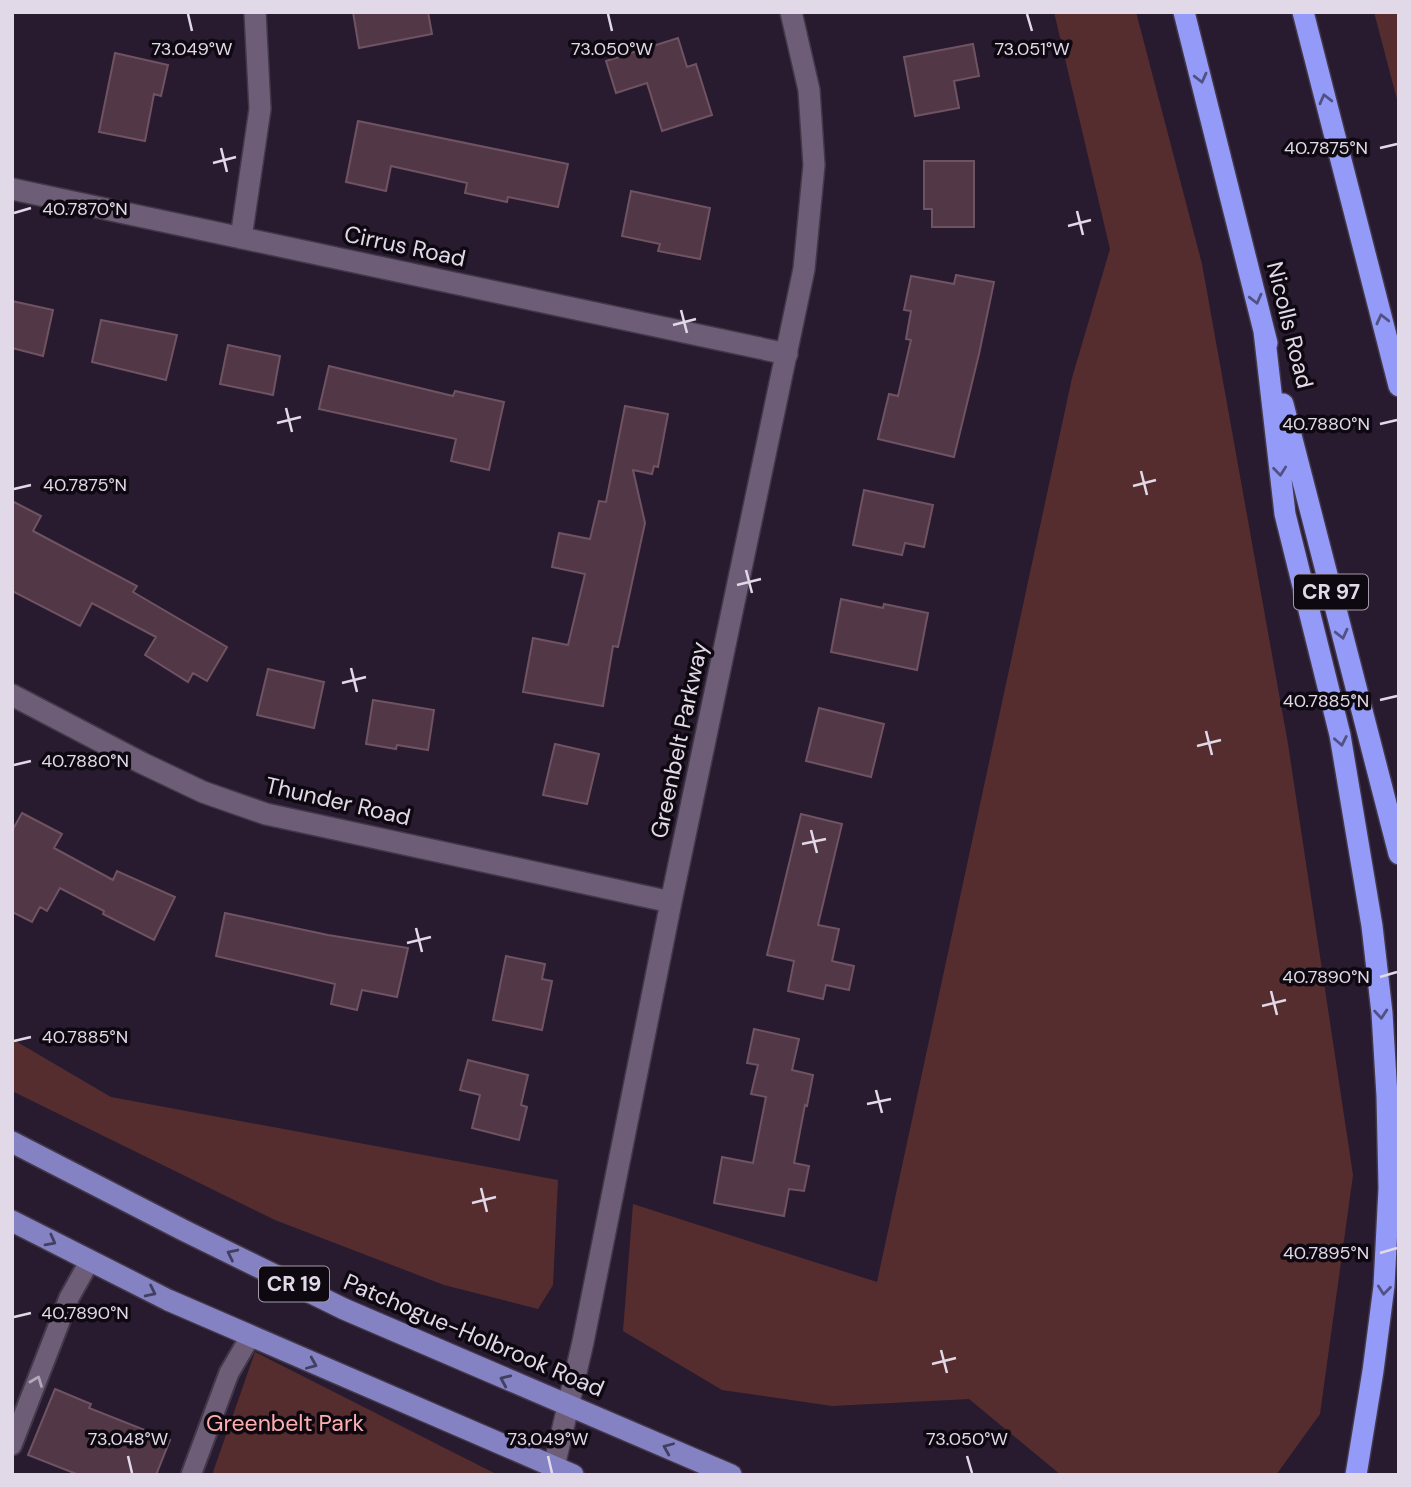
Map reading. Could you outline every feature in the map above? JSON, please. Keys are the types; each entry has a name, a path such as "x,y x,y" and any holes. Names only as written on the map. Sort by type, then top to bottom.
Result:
{"highway":[{"name":"Nicolls Road","path":"1184,12 1399,854"},
{"path":"1303,12 1399,386"},
{"path":"1264,331 1285,514 1340,735 1373,926 1381,1013 1387,1096 1389,1188 1384,1286 1356,1475"}],"main road":[{"name":"Patchogue-Holbrook Road","path":"12,1142 344,1309 731,1475"},
{"path":"12,1221 89,1262 250,1337 560,1472"}],"street":[{"path":"241,238 260,109 255,12"},
{"name":"Greenbelt Parkway","path":"560,1472 568,1405 804,269 814,165 809,90 791,12"},
{"name":"Cirrus Road","path":"12,189 788,354"},
{"name":"Thunder Road","path":"12,695 203,792 266,814 671,902"}],"lane":[{"path":"12,1445 69,1298 89,1262"},
{"path":"191,1475 229,1373 250,1337"}],"green space":[{"path":"1054,12 1136,12 1202,264 1288,744 1353,1175 1320,1414 1276,1475 1061,1475 969,1399 832,1406 722,1390 623,1331 633,1204 877,1282 1072,378 1110,249"},
{"path":"1374,12 1399,12 1399,107"},
{"path":"12,1039 111,1097 558,1180 553,1285 538,1309 444,1285 275,1220 12,1091"},
{"name":"Greenbelt Park","path":"255,1352 498,1475 212,1475"}],"building":[{"path":"353,12 428,12 432,34 359,48"},
{"path":"678,38 687,67 696,64 712,115 662,131 647,83 616,93 606,61"},
{"path":"973,44 979,76 954,81 959,108 915,116 904,57"},
{"path":"115,53 168,65 161,96 154,94 145,141 99,132"},
{"path":"358,121 568,164 558,207 508,197 507,202 465,193 467,183 391,166 386,191 346,182"},
{"path":"924,161 974,161 974,227 932,227 932,209 924,209"},
{"path":"631,191 710,208 700,259 658,251 660,244 622,236"},
{"path":"956,275 994,282 954,457 878,439 889,394 898,396 911,340 906,339 911,311 904,310 911,276 954,284"},
{"path":"12,301 53,310 43,356 12,348"},
{"path":"101,320 177,335 166,380 92,362"},
{"path":"228,345 280,356 273,395 220,384"},
{"path":"329,366 453,396 455,391 504,402 489,470 451,461 456,439 319,409"},
{"path":"625,406 668,414 658,467 654,466 652,474 633,470 645,523 618,647 613,646 603,706 523,692 533,638 568,645 585,574 552,567 559,533 590,539 599,501 606,502"},
{"path":"864,490 933,505 924,547 905,543 902,555 853,545"},
{"path":"12,501 41,516 33,531 137,586 133,592 227,647 207,681 193,673 188,682 145,655 156,637 92,603 80,626 12,591"},
{"path":"841,599 883,608 884,604 928,613 917,670 831,652"},
{"path":"268,669 324,682 314,728 257,715"},
{"path":"373,700 434,710 428,750 366,744"},
{"path":"819,708 884,724 871,777 806,761"},
{"path":"555,744 599,754 587,804 543,795"},
{"path":"22,813 62,834 54,848 113,880 117,871 175,897 154,940 60,888 47,911 40,907 32,922 12,912 12,831"},
{"path":"801,814 842,824 818,925 839,929 832,961 854,966 849,990 826,985 823,999 788,991 794,961 767,955"},
{"path":"225,913 328,935 408,948 397,997 362,990 357,1010 331,1004 335,984 216,956"},
{"path":"506,956 545,964 542,979 552,981 542,1030 493,1020"},
{"path":"754,1029 799,1039 792,1070 813,1075 794,1163 809,1166 804,1191 789,1189 784,1216 714,1203 722,1157 753,1163 766,1097 751,1094 758,1065 747,1063"},
{"path":"468,1060 528,1075 521,1105 527,1107 519,1140 472,1128 480,1095 460,1090"},
{"path":"55,1389 91,1404 89,1408 170,1440 156,1475 79,1475 28,1455"}]}
